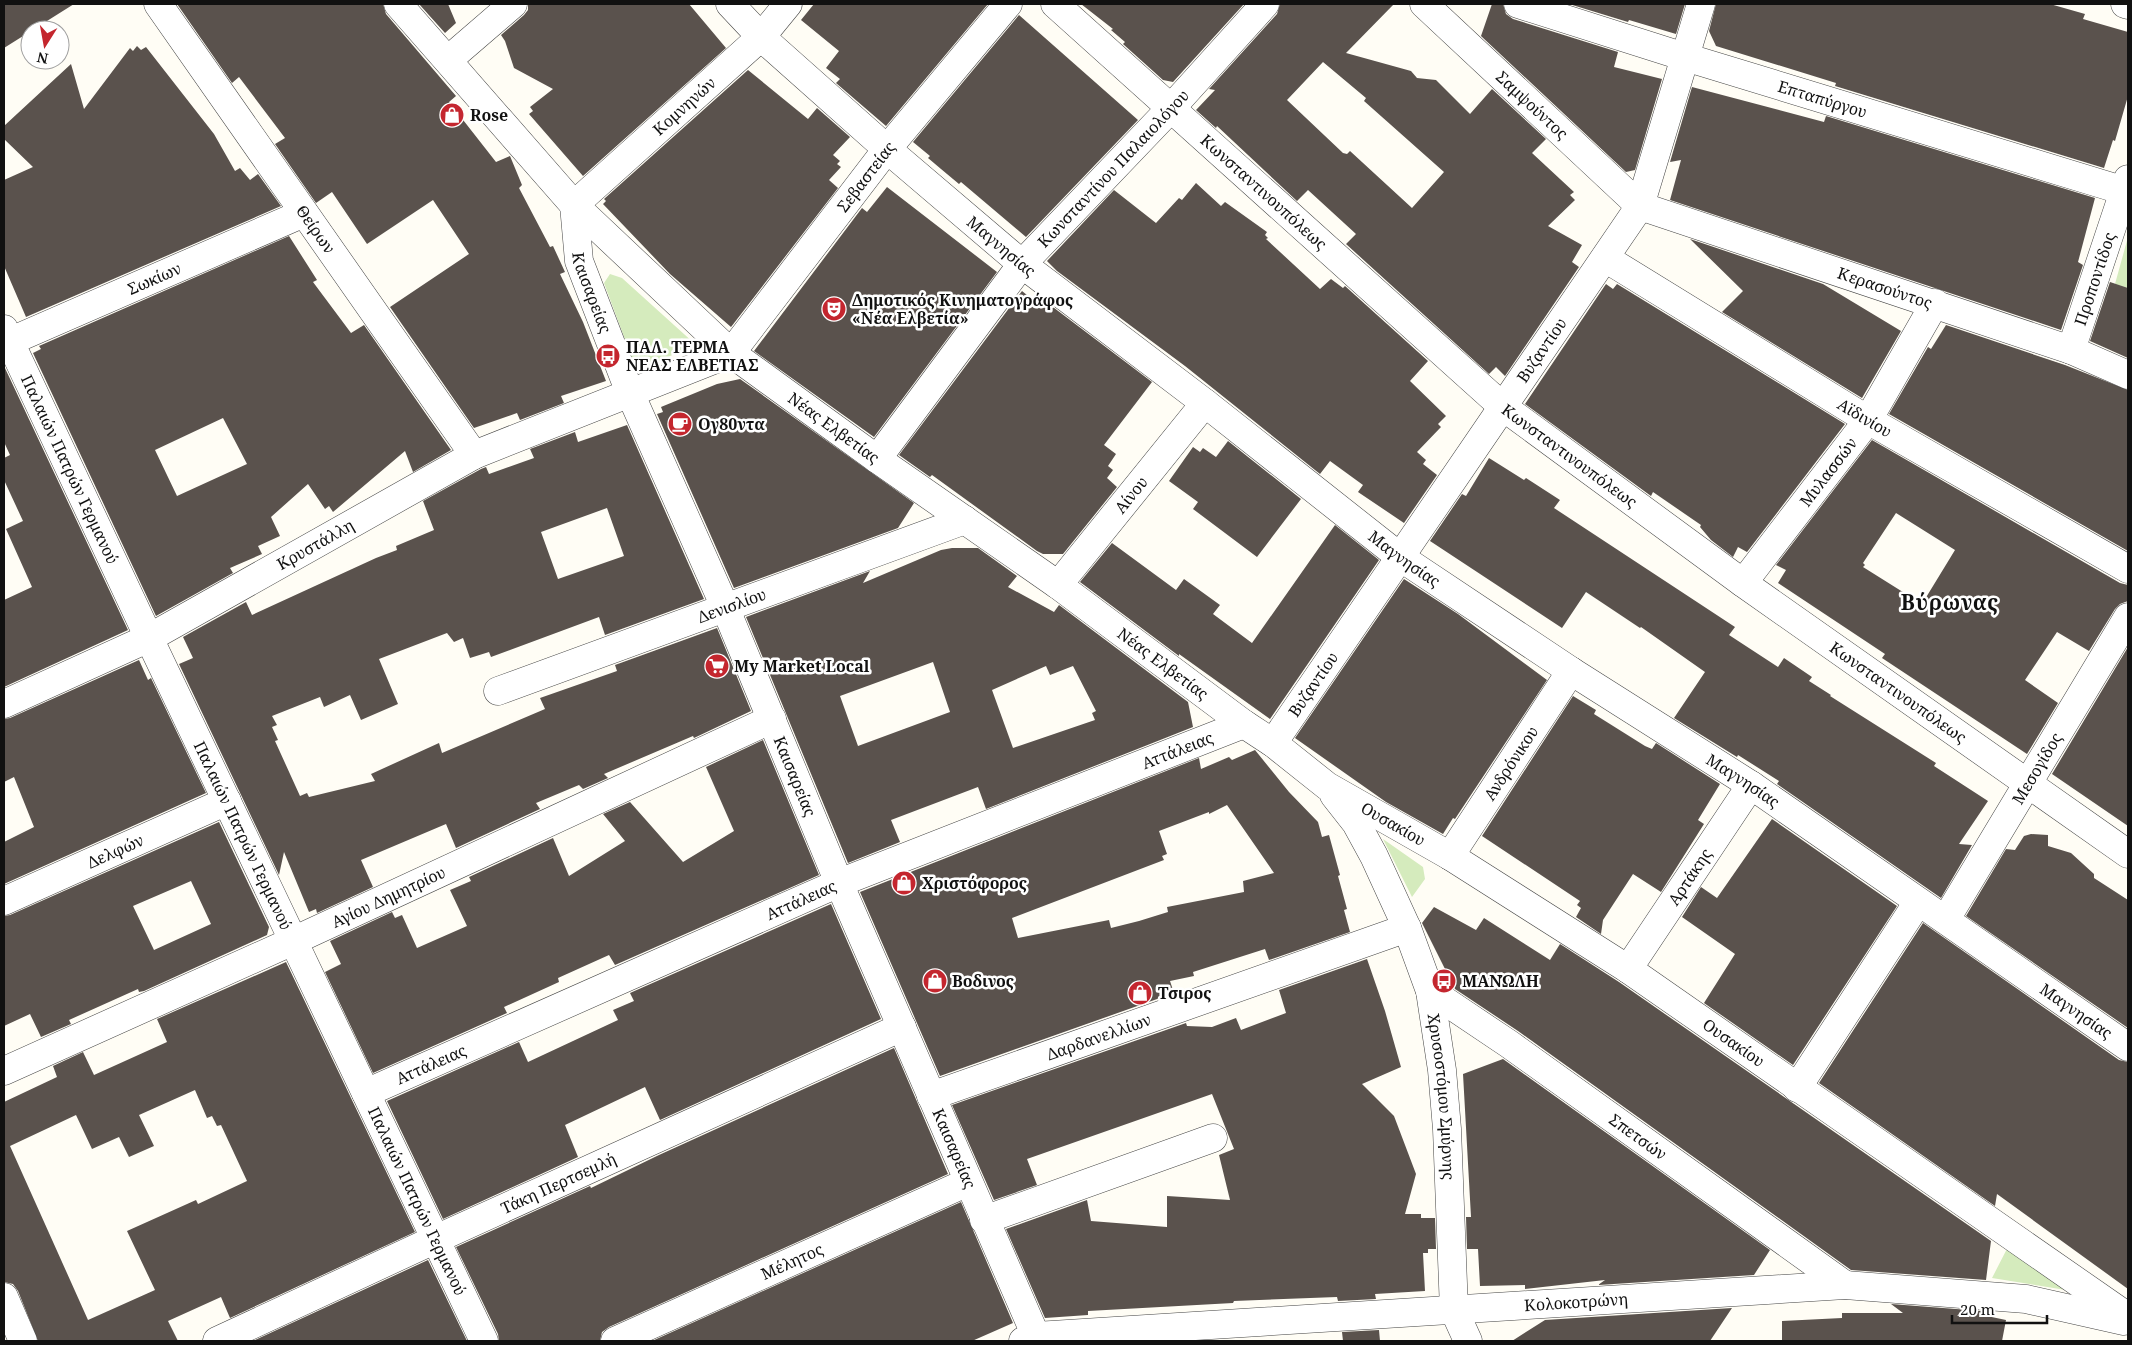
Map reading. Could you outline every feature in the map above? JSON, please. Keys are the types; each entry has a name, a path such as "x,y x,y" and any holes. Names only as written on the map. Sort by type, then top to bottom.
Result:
{"street":[{"name":"Θείρων","path":"158,4 474,455"},
{"name":"Νέας Ελβετίας","path":"398,4 574,204 731,353 877,459 1058,585 1244,724 1273,743 1328,786"},
{"path":"448,60 513,4"},
{"name":"Μαγνησίας","path":"730,4 760,37 886,149 1022,264 1205,403 1400,557 1571,671 1751,785 2128,1047"},
{"name":"Κομνηνών","path":"574,204 760,37 788,4"},
{"name":"Σεβαστείας","path":"731,353 886,149 1008,4"},
{"name":"Κωνσταντινουπόλεως","path":"1055,4 1502,406 1743,583 2128,854"},
{"name":"Κωνσταντίνου Παλαιολόγου","path":"877,459 1022,264 1172,108 1265,4"},
{"name":"Σαμψούντος","path":"1424,4 1640,206"},
{"name":"Επταπύργου","path":"1518,4 1685,58 2127,188"},
{"name":"Βυζαντίου","path":"1273,743 1640,206 1701,4"},
{"name":"Προποντίδος","path":"2071,350 2127,188"},
{"name":"Καισαρείας","path":"574,204 579,261 630,394 725,607 984,1220 1032,1340"},
{"name":"Κερασούντος","path":"1640,206 2071,350 2128,376"},
{"name":"Σωκίων","path":"6,338 304,213"},
{"name":"Αϊδινίου","path":"1605,258 1868,420 2128,569"},
{"name":"Μυλασσών","path":"1743,583 1868,420 1935,303"},
{"name":"Παλαιών Πατρών Γερμανού","path":"6,338 484,1341"},
{"name":"Κρυστάλλη","path":"4,704 149,638 474,455 731,353"},
{"name":"Αίνου","path":"1058,585 1205,403"},
{"name":"Δενισλίου","path":"498,691 965,520"},
{"name":"Μεσογίδος","path":"1946,919 2128,617"},
{"name":"Ανδρόνικου","path":"1450,856 1571,671"},
{"name":"Αγίου Δημητρίου","path":"4,1071 293,941 772,720"},
{"name":"Αττάλειας","path":"366,1092 840,883 1244,724"},
{"name":"Αρτάκης","path":"1628,969 1751,785"},
{"name":"Ουσακίου","path":"1328,786 1450,856 1628,969 2128,1317"},
{"name":"Χρυσοστόμου Σμύρνης","path":"1328,786 1356,823 1374,856 1407,928 1430,991 1442,1070 1448,1129 1454,1310 1468,1341"},
{"name":"Δελφών","path":"4,901 228,801"},
{"path":"1797,1088 1918,902"},
{"name":"Δαρδανελλίων","path":"931,1096 1407,928"},
{"name":"Σπετσών","path":"1430,991 1517,1049 1845,1285"},
{"name":"Τάκη Περτσεμλή","path":"217,1341 902,1027"},
{"path":"984,1220 1213,1138"},
{"name":"Μέλητος","path":"615,1341 968,1182"},
{"name":"Κολοκοτρώνη","path":"1032,1340 1845,1285 2026,1299 2128,1322"},
{"path":"4,1297 24,1341"}],"green space":[{"path":"2128,237 2128,288 2115,284"},
{"path":"610,274 622,278 695,344 637,372 604,283"},
{"path":"1383,839 1423,867 1425,879 1412,897"},
{"path":"2011,1241 2084,1293 1992,1278"}],"building":[{"path":"4,4 74,4 49,20 20,20 20,38 4,48"},
{"path":"177,4 383,4 386,14 456,96 449,102 496,162 510,156 522,185 519,188 550,247 553,246 565,272 560,274 583,322 606,381 561,396 564,403 520,420 517,413 474,428 390,307 469,254 433,200 367,244 332,192 316,203 275,144 285,138 239,77 232,83"},
{"path":"419,4 448,4 456,23 445,33"},
{"path":"528,4 689,4 726,48 583,176 529,114 533,111 530,107 553,89 514,68 505,41 501,35 524,15 528,10"},
{"path":"814,4 988,4 886,126 836,83 840,79 826,68 839,51 801,20"},
{"path":"1081,4 1244,4 1173,82 1163,80 1123,44 1125,42 1111,30 1113,29"},
{"path":"1280,4 1394,4 1346,53 1411,71 1417,78 1436,80 1470,114 1492,89 1546,139 1532,153 1574,192 1570,195 1575,200 1548,226 1582,245 1572,262 1579,267 1505,376 1496,367 1489,374 1346,244 1356,234 1308,190 1297,201 1217,126 1216,128 1196,110 1215,90 1209,89 1277,14","holes":["1323,62 1366,98 1364,101 1444,172 1412,208 1350,151 1347,154 1343,153 1287,100"]},
{"path":"1492,4 1503,4 1506,14 1513,19 1618,52 1614,67 1662,79 1635,170 1626,172 1481,36"},
{"path":"1569,4 1685,4 1676,34"},
{"path":"1716,4 2050,4 2085,14 2083,19 2128,32 2128,96 2115,141 2113,140 2104,168 1835,86 1836,83 1716,46 1709,31"},
{"path":"1019,15 1138,120 1026,237 961,182 959,184 941,169 928,158 930,156 913,142"},
{"path":"137,46 141,50 146,47 214,134 235,171 240,168 250,180 258,174 281,206 26,317 4,266 4,180 33,167 4,139 4,126 65,70 70,70 71,64 84,109 130,48 133,51"},
{"path":"748,70 808,119 817,108 850,137 833,155 840,161 837,164 841,167 829,180 838,188 731,327 670,274 603,204 606,201 604,199"},
{"path":"1692,87 1824,122 1826,116 2095,198 2078,262 2083,265 2061,330 1670,200 1681,160 1670,162"},
{"path":"1196,183 1221,206 1225,202 1267,232 1265,235 1268,238 1266,239 1320,289 1331,279 1343,288 1345,286 1428,361 1410,381 1446,416 1438,424 1441,427 1417,452 1426,460 1423,464 1437,475 1404,523 1358,492 1363,485 1330,461 1320,474 1185,366 1057,271 1047,261 1114,190 1156,223 1179,198 1182,200"},
{"path":"887,187 997,272 874,437 754,351 862,208 867,212"},
{"path":"289,236 317,280 313,282 351,333 364,325 451,450 413,472 405,451 333,512 329,506 325,509 308,484 271,517 280,536 258,546 262,554 230,568 233,573 156,616 33,353 41,349 39,346","holes":["223,418 247,464 177,496 155,450"]},
{"path":"1690,239 1823,284 1901,331 1862,398 1722,312 1743,291"},
{"path":"2110,282 2128,288 2128,358 2090,341"},
{"path":"1606,284 1613,289 1617,284 1845,424 1747,552 1738,547 1733,557 1711,540 1700,527 1701,525 1653,492 1651,496 1525,404"},
{"path":"1022,291 1033,300 1037,295 1152,382 1104,445 1116,454 1108,466 1113,470 1107,478 1117,487 1063,554 1043,554 1037,551 932,475 930,477 899,455"},
{"path":"1946,325 2065,365 2128,390 2128,551 1889,414 1928,347 1931,349"},
{"path":"4,366 128,630 4,687 4,600 32,587 6,529 23,521 4,480 4,458 10,455 4,442"},
{"path":"740,379 914,503 898,528 734,588 657,414 663,412 661,407 717,384"},
{"path":"627,425 704,599 605,635 599,617 491,657 489,652 470,658 463,638 454,642 447,633 379,659 398,704 361,720 350,695 324,707 320,697 272,716 277,725 272,727 278,740 275,741 300,796 307,793 309,797 375,781 371,774 439,743 442,753 545,709 540,698 617,671 615,665 717,628 751,711 694,738 693,736 604,774 608,778 583,789 579,785 536,803 540,809 456,848 446,824 361,860 373,887 317,913 316,909 309,912 284,852 279,875 179,664 193,658 183,637 246,602 252,615 397,550 396,546 434,530 423,501 481,469 486,467 489,474 534,458 530,449 575,432 578,442","holes":["607,508 624,556 558,579 541,532"]},
{"path":"1872,440 2120,583 2128,585 2128,601 2120,604 2115,609 2089,651 2057,632 2025,680 2058,703 2027,754 1882,658 1885,654 1778,583 1786,570 1776,565","holes":["1896,513 1955,550 1922,604 1863,567 1865,565 1863,563"]},
{"path":"1228,441 1301,499 1257,557 1193,509 1198,502 1169,481 1193,447 1200,452 1203,448 1216,457"},
{"path":"1489,458 1524,480 1526,478 1560,500 1554,508 1735,627 1729,635 1778,667 1784,658 1812,677 1809,681 1830,696 1936,763 1934,766 1988,801 1959,844 1972,845 1941,898 1777,784 1779,781 1674,718 1705,672 1641,627 1586,592 1562,628 1430,541 1462,494 1466,496"},
{"path":"1335,525 1379,560 1270,719 1179,654 1179,656 1080,582 1112,543 1176,590 1184,579 1220,605 1213,614 1252,643"},
{"path":"978,548 1017,576 1008,587 1054,612 1059,605 1188,702 1193,727 986,809 978,787 891,820 900,842 848,863 746,617 870,571 863,583 941,550","holes":["933,662 950,712 858,746 840,696","1046,666 1050,675 1073,666 1096,711 1092,713 1095,720 1013,748 992,690"]},
{"path":"1404,579 1458,614 1547,680 1455,819 1453,818 1443,834 1386,802 1295,738"},
{"path":"2128,647 2128,826 2052,774"},
{"path":"139,660 148,680 151,678 206,793 4,884 4,842 34,827 14,777 4,782 4,719"},
{"path":"1573,696 1596,710 1594,714 1645,746 1652,749 1656,743 1720,784 1698,820 1704,824 1661,892 1633,874 1603,920 1601,934 1576,917 1581,908 1577,905 1580,901 1482,836"},
{"path":"763,740 819,875 615,965 609,955 558,978 559,982 504,1007 507,1013 373,1073 325,972 341,964 330,941 392,912 395,918 402,915 417,948 467,926 450,890 471,881 469,877 553,838 569,876 625,841 603,814 630,802 683,862 734,831 706,767"},
{"path":"1255,750 1289,792 1318,822 1322,837 1329,835 1340,875 1338,876 1347,909 1344,910 1350,932 1269,960 1265,949 1193,972 1194,976 1170,981 1174,993 940,1076 860,892 1199,758 1201,769 1229,757 1232,760","holes":["1227,805 1274,873 1243,881 1244,892 1167,907 1168,912 1111,928 1109,920 1018,938 1012,918 1164,860 1162,856 1167,854 1159,831 1209,812 1209,814"]},
{"path":"1772,819 1897,906 1793,1065 1704,1003 1735,954 1682,917 1701,887 1717,898"},
{"path":"219,822 269,927 267,935 144,991 139,992 138,989 69,1020 71,1024 41,1037 30,1014 4,1026 4,916","holes":["191,881 211,924 154,950 133,906"]},
{"path":"2031,834 2048,835 2048,846 2071,853 2094,874 2094,878 2128,900 2128,1028 1966,916 2006,849 2015,850 2024,836"},
{"path":"831,904 881,1019 660,1120 645,1087 565,1125 578,1157 443,1219 387,1101 519,1042 528,1062 618,1020 613,1010 634,1001 630,993"},
{"path":"1434,907 1476,930 1484,918 1550,960 1560,944 1619,982 1991,1241 1986,1280 1851,1270 1518,1031 1455,989 1422,923"},
{"path":"1923,923 2119,1060 2128,1062 2128,1289 1997,1194 1995,1206 1819,1083"},
{"path":"1367,959 1385,1011 1401,1067 1362,1084 1394,1116 1416,1174 1405,1214 1421,1214 1421,1218 1435,1218 1436,1249 1428,1249 1428,1253 1423,1253 1425,1291 1375,1294 1376,1299 1338,1301 1337,1297 1234,1301 1233,1303 1088,1311 1088,1315 1045,1318 1006,1229 1087,1200 1091,1221 1167,1227 1167,1196 1230,1200 1219,1155 1234,1149 1212,1094 1027,1159 1037,1185 994,1200 952,1105 1186,1023 1187,1026 1212,1027 1236,1018 1241,1030 1286,1013 1279,990"},
{"path":"286,962 415,1232 230,1318 221,1297 168,1321 178,1341 38,1341 18,1291 13,1284 4,1282 4,1102 57,1077 53,1066 83,1052 94,1075 167,1042 157,1019","holes":["195,1090 207,1118 212,1116 217,1126 221,1125 247,1181 198,1204 196,1200 127,1231 155,1290 88,1320 10,1146 76,1115 92,1149 119,1137 129,1157 154,1146 139,1115"]},
{"path":"894,1048 948,1174 609,1327 602,1332 600,1341 499,1341 498,1334 456,1247 590,1186 591,1188"},
{"path":"1503,1059 1770,1250 1754,1275 1598,1285 1605,1280 1525,1289 1525,1285 1480,1286 1478,1249 1467,1249 1466,1217 1471,1217 1463,1074"},
{"path":"961,1202 1013,1323 972,1341 652,1341"},
{"path":"428,1260 467,1341 253,1341"},
{"path":"1891,1304 1982,1311 1982,1315 2006,1320 2002,1341 1782,1341 1782,1321 1842,1318 1842,1313 1903,1313"},
{"path":"1732,1308 1710,1341 1512,1341 1545,1320"},
{"path":"1379,1330 1380,1341 1343,1341 1342,1332"}],"place":[{"name":"Rose","path":"452,115"},
{"name":"Δημοτικός Κινηματογράφος «Νέα Ελβετία»","path":"834,309"},
{"name":"ΠΑΛ. ΤΕΡΜΑ ΝΕΑΣ ΕΛΒΕΤΙΑΣ","path":"608,356"},
{"name":"Ογ80ντα","path":"680,424"},
{"name":"My Market Local","path":"717,666"},
{"name":"Χριστόφορος","path":"904,883"},
{"name":"Βοδινος","path":"935,981"},
{"name":"ΜΑΝΏΛΗ","path":"1444,981"},
{"name":"Τσιρος","path":"1140,993"}],"district":[{"name":"Βύρωνας","path":"1950,603"}]}
